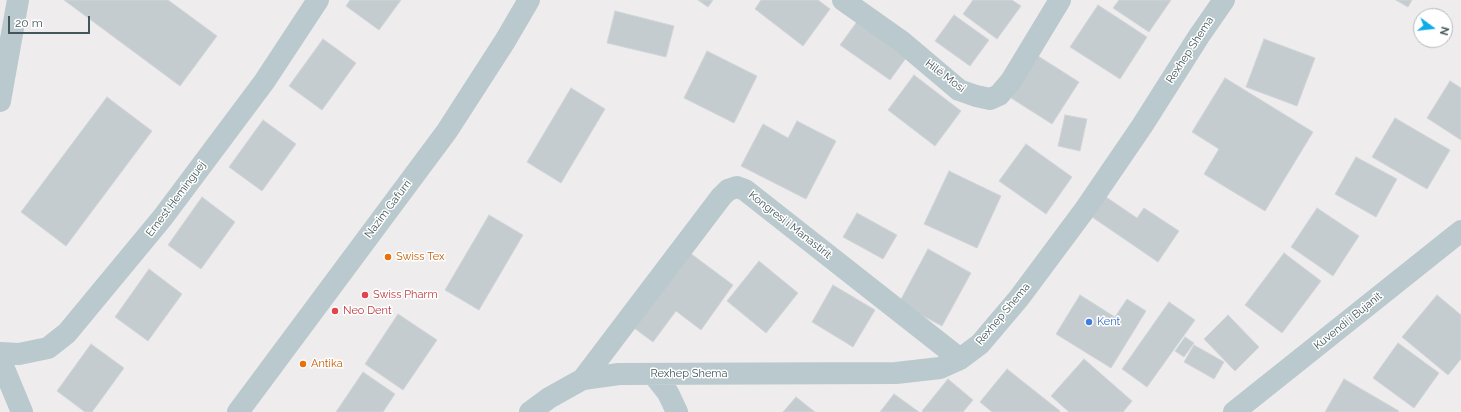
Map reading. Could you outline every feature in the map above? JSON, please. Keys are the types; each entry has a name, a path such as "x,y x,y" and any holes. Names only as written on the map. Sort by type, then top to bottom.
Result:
{"street":[{"path":"0,101 18,0"},
{"name":"Ernest Heminguej","path":"0,353 19,354 48,348 67,333 163,217 264,82 318,0"},
{"name":"Nazim Gafurri","path":"238,412 447,130 529,0"},
{"name":"Hilë Mosi","path":"843,0 901,40 959,90 990,99 999,95 1011,81 1060,0"},
{"name":"Rexhep Shema","path":"530,412 549,398 583,379 618,374 896,373 940,368 960,359 980,344 1019,298 1086,208 1142,126 1199,36 1224,0"},
{"name":"Kongresi i Manastirit","path":"583,379 722,197 728,190 737,187 745,190 960,359"},
{"name":"Kuvendi i Bujanit","path":"1234,412 1461,230"},
{"path":"0,359 22,412"},
{"path":"653,374 668,393 677,412"}],"building":[{"path":"64,0 168,0 217,36 180,86"},
{"path":"350,0 401,0 379,30 346,6"},
{"path":"698,0 713,0 708,7"},
{"path":"761,0 818,0 830,9 803,46 755,9"},
{"path":"973,0 1012,0 1021,6 997,39 963,14"},
{"path":"1119,0 1171,0 1149,32 1113,8"},
{"path":"1396,0 1412,0 1408,7"},
{"path":"1098,5 1147,37 1120,79 1070,47"},
{"path":"615,11 674,26 666,57 607,43"},
{"path":"954,15 989,40 970,66 935,41"},
{"path":"859,19 909,54 890,80 840,45"},
{"path":"323,39 356,63 322,110 289,86"},
{"path":"1264,39 1315,58 1297,106 1246,87"},
{"path":"707,51 757,76 734,123 684,98"},
{"path":"1038,56 1079,82 1052,124 1011,98"},
{"path":"914,75 961,111 935,146 888,110"},
{"path":"1225,78 1313,132 1265,211 1204,174 1219,149 1192,132"},
{"path":"1450,81 1461,88 1461,140 1427,118"},
{"path":"571,88 605,109 561,183 527,162"},
{"path":"107,97 152,131 66,246 21,212"},
{"path":"1065,115 1087,119 1080,151 1058,146"},
{"path":"1395,118 1450,150 1427,189 1372,157"},
{"path":"263,120 296,144 262,191 229,167"},
{"path":"797,121 836,141 806,199 741,166 763,124 788,138"},
{"path":"1026,144 1072,177 1046,214 999,181"},
{"path":"1356,157 1397,179 1376,217 1335,194"},
{"path":"949,171 1001,196 977,248 924,224"},
{"path":"202,197 235,222 201,269 168,245"},
{"path":"1106,197 1137,218 1144,208 1179,231 1158,262 1092,217"},
{"path":"1317,208 1359,236 1333,276 1291,247"},
{"path":"857,213 897,235 883,259 843,237"},
{"path":"489,215 523,235 479,310 445,290"},
{"path":"928,249 971,273 942,326 899,303"},
{"path":"686,250 733,285 701,330 676,311 653,342 630,325"},
{"path":"1284,253 1321,281 1282,333 1245,305"},
{"path":"759,261 798,293 766,333 727,301"},
{"path":"149,269 182,294 148,341 115,317"},
{"path":"833,285 875,310 853,347 812,322"},
{"path":"1080,295 1115,317 1127,299 1146,311 1111,368 1056,334"},
{"path":"1437,295 1461,315 1461,359 1448,375 1402,337"},
{"path":"1169,302 1195,320 1147,387 1122,369"},
{"path":"398,314 437,340 403,390 365,364"},
{"path":"1228,315 1259,347 1235,371 1204,339"},
{"path":"1185,337 1194,343 1184,357 1175,351"},
{"path":"1398,343 1439,373 1414,408 1373,378"},
{"path":"91,344 124,368 92,412 85,412 57,391"},
{"path":"1194,345 1224,362 1214,379 1184,362"},
{"path":"1084,359 1132,401 1123,412 1069,412 1051,396"},
{"path":"1007,369 1060,411 992,412 980,402"},
{"path":"363,372 395,394 383,412 336,412"},
{"path":"948,379 973,400 963,412 923,412 922,411"},
{"path":"1344,379 1399,411 1325,412"},
{"path":"894,394 919,412 880,412"},
{"path":"796,397 815,412 783,412"}],"place":[{"name":"Swiss Tex","path":"388,257"},
{"name":"Swiss Pharm","path":"365,295"},
{"name":"Neo Dent","path":"335,311"},
{"name":"Kent","path":"1089,322"},
{"name":"Antika","path":"303,364"}]}
